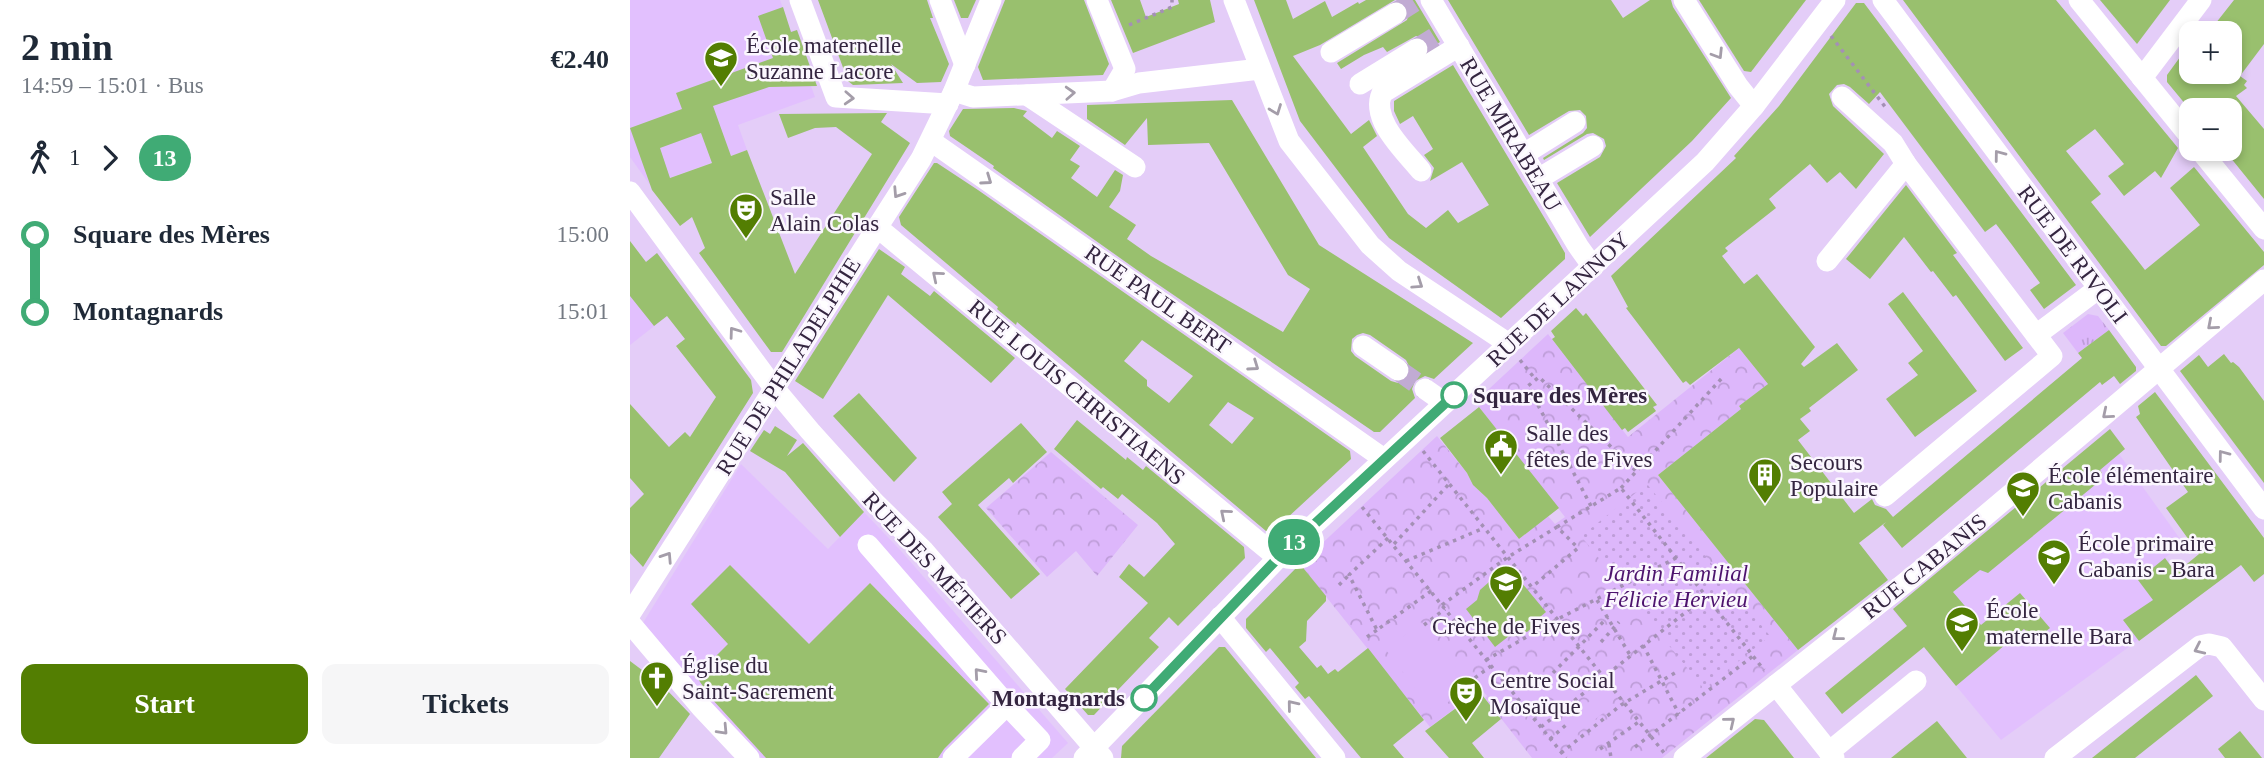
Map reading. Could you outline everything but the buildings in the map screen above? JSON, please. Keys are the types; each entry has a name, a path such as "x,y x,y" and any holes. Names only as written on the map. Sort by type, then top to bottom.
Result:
{"street":[{"path":"800,0 836,97 951,98 1112,91 1139,83 1260,69"},
{"path":"940,0 965,65"},
{"name":"RUE DE PHILADELPHIE","path":"630,614 931,141 991,0"},
{"path":"1097,0 1125,69 1112,91"},
{"path":"1234,0 1290,141 1370,245 1399,271 1509,344"},
{"name":"RUE MIRABEAU","path":"1421,0 1524,154 1593,267"},
{"path":"1684,0 1738,86 1754,106"},
{"name":"RUE DE LANNOY","path":"1094,755 1220,617 1278,558 1705,162 1754,106 1835,0"},
{"name":"RUE DE RIVOLI","path":"1883,0 2264,509"},
{"path":"2079,0 2179,123"},
{"path":"2142,78 2201,0"},
{"path":"1331,52 1396,13"},
{"path":"1421,171 1383,121 1378,103 1382,93 1448,38"},
{"path":"1360,84 1417,49"},
{"path":"1027,95 1135,167"},
{"path":"1842,97 1893,143 1906,164 2052,356 1885,496"},
{"path":"1524,154 1576,122"},
{"name":"RUE PAUL BERT","path":"931,141 1384,459"},
{"path":"1538,179 1593,146"},
{"path":"2209,161 2264,229"},
{"path":"1827,261 1906,164"},
{"name":"RUE DES MÉTIERS","path":"630,192 774,388 856,482 924,551 1094,755"},
{"name":"RUE LOUIS CHRISTIAENS","path":"877,227 1278,558"},
{"name":"RUE CABANIS","path":"1684,758 1915,575 2264,280"},
{"path":"2036,335 2099,288"},
{"path":"1363,346 1398,370"},
{"path":"1425,388 1445,403"},
{"path":"867,545 1040,740 1021,758"},
{"path":"1220,617 1335,758"},
{"path":"630,623 701,707 749,758"},
{"path":"2056,758 2193,650 2209,644 2216,644 2227,651 2264,700"},
{"path":"1776,685 1831,755 1916,681"},
{"path":"953,758 1007,705"}],"path":[{"path":"1110,33 1172,7 1172,0"},
{"path":"1819,21 1892,117"},
{"path":"1509,344 1536,380"},
{"path":"1591,506 1528,386 1539,377 1636,471"},
{"path":"1424,625 1508,557 1621,488 1723,377"},
{"path":"1410,435 1669,758"},
{"path":"1393,545 1449,484"},
{"path":"1621,488 1776,685"},
{"path":"1349,491 1566,758"},
{"path":"1532,587 1578,548 1558,527"},
{"path":"1406,561 1484,528"},
{"path":"1339,585 1388,538"},
{"path":"1486,660 1676,558"},
{"path":"1349,575 1377,630"},
{"path":"1367,637 1431,592"},
{"path":"1541,727 1706,596"},
{"path":"1597,599 1630,655"},
{"path":"1541,685 1608,617"},
{"path":"1601,642 1619,622"},
{"path":"1643,645 1679,713"},
{"path":"1635,747 1753,656"},
{"path":"1468,683 1491,666"},
{"path":"1561,753 1625,703 1678,671"},
{"path":"1600,749 1640,721"},
{"path":"1550,739 1566,725"},
{"path":"1609,744 1611,758"}],"shaded area":[{"name":"École maternelle Suzanne Lacore","path":"630,0 780,0 791,31 797,30 806,57 801,59 815,97 738,125 747,150 650,185 630,157"},
{"path":"657,253 690,298 630,345 630,274"},
{"name":"École primaire Cabanis - Bara","path":"2110,429 2120,442 2114,447 2183,543 2165,558 2196,598 2001,740 1893,610"},
{"path":"741,464 828,549 864,512 1068,743 1052,758 762,758 641,626"}],"green space":[{"path":"2088,314 2098,316 2109,330 2078,353 2063,333"},
{"name":"Square des Mères","path":"1548,334 1628,437 1739,348 1768,384 1658,475 1798,650 1662,758 1532,758 1485,698 1487,696 1481,689 1430,727 1300,564 1437,436 1467,473 1473,485 1487,498 1519,539 1548,516 1555,524 1565,517 1475,402"},
{"path":"1051,452 1138,525 1097,576 1076,551 1047,577 986,508"},
{"name":"Jardin Familial Félicie Hervieu","path":"1647,484 1770,636 1704,689 1581,536"},
{"path":"1421,622 1470,685 1434,713 1386,650"},
{"path":"1596,696 1607,710 1575,735 1564,722"}],"tunnel":[{"path":"1396,13 1415,1"},
{"path":"1417,49 1436,37"},
{"path":"1398,370 1425,389"}],"bus line":[{"name":"13","path":"1144,698 1278,558 1454,395"}],"place":[{"name":"École maternelle Suzanne Lacore","path":"721,88"},
{"name":"Salle Alain Colas","path":"746,240"},
{"name":"Square des Mères","path":"1454,395"},
{"name":"Salle des fêtes de Fives","path":"1501,476"},
{"name":"Secours Populaire","path":"1765,505"},
{"name":"École élémentaire Cabanis","path":"2023,518"},
{"name":"École primaire Cabanis - Bara","path":"2054,586"},
{"name":"Crèche de Fives","path":"1506,612"},
{"name":"École maternelle Bara","path":"1962,653"},
{"name":"Montagnards","path":"1144,698"},
{"name":"Église du Saint-Sacrement","path":"657,708"},
{"name":"Centre Social Mosaïque","path":"1466,723"}]}
